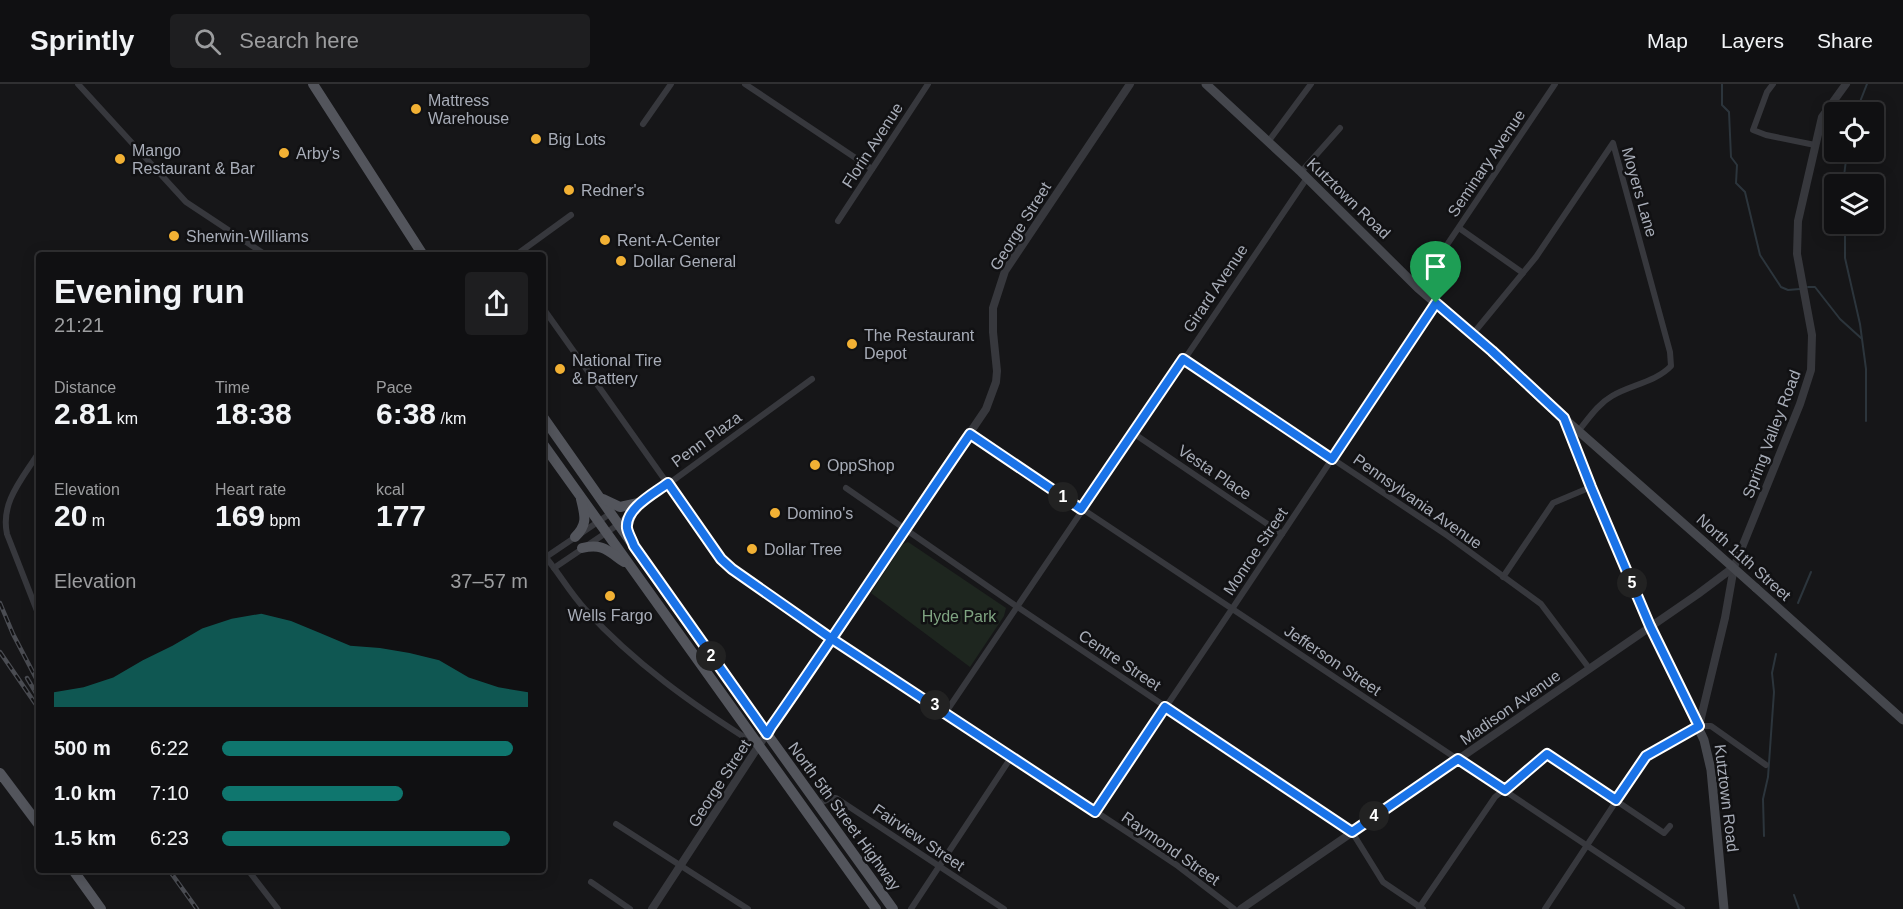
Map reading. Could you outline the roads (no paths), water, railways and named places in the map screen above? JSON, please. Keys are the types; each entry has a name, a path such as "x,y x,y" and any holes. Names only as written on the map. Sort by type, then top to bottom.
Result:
{"main road":[{"path":"313,84 421,252"},
{"name":"Kutztown Road","path":"1206,84 1304,175 1418,288 1492,351 1564,418 1650,626 1699,726 1711,770 1724,909"},
{"name":"North 11th Street","path":"1564,418 1903,720"},
{"name":"North 5th Street Highway","path":"546,421 893,909"},
{"name":"North 5th Street Highway","path":"546,448 876,909"},
{"path":"575,537 583,530 585,521 580,493"},
{"path":"601,498 620,507 642,502"},
{"path":"633,511 627,526 634,546"},
{"path":"582,549 597,546 606,548 630,566"},
{"path":"0,772 36,821"},
{"path":"75,873 101,909"}],"street":[{"path":"78,84 186,202 261,252"},
{"path":"643,124 671,84"},
{"path":"744,84 872,169"},
{"name":"Florin Avenue","path":"838,221 928,84"},
{"name":"George Street","path":"652,909 758,746 986,410 996,382 997,357 992,319 996,295 1005,271 1130,84"},
{"path":"1268,142 1311,84"},
{"name":"Seminary Avenue","path":"1418,288 1555,84"},
{"path":"1773,84 1767,92 1753,130 1766,135 1815,145"},
{"name":"Spring Valley Road","path":"1699,726 1725,618 1734,567 1800,404 1810,370 1812,345 1810,321 1796,240 1799,213 1822,117 1846,84"},
{"name":"Girard Avenue","path":"946,712 1304,175 1340,129"},
{"name":"Moyers Lane","path":"1472,335 1523,273 1613,143 1670,352 1671,366 1660,375 1607,398 1579,430"},
{"path":"520,252 571,215"},
{"path":"1459,228 1523,273"},
{"name":"Monroe Street","path":"1095,812 1436,303"},
{"name":"Raymond Street","path":"546,312 725,564 832,639 1178,866 1233,909"},
{"name":"Pennsylvania Avenue","path":"1183,359 1448,536 1541,604 1589,668"},
{"name":"Penn Plaza","path":"554,568 619,524 642,502 812,379"},
{"name":"Vesta Place","path":"1132,433 1282,534"},
{"name":"Jefferson Street","path":"970,434 1680,909"},
{"path":"36,457 14,490 7,505 5,520 8,534 36,608"},
{"path":"1503,577 1553,503 1591,487"},
{"name":"Centre Street","path":"846,488 1016,606 1352,832 1383,882 1421,908"},
{"path":"546,554 611,513"},
{"path":"546,558 584,608 667,685 699,709 758,746"},
{"name":"Madison Avenue","path":"1241,909 1734,567"},
{"path":"1545,909 1646,756 1699,726 1711,726 1766,765"},
{"path":"1421,908 1498,794 1547,754 1664,833 1670,826"},
{"path":"911,909 1012,756"},
{"name":"Fairview Street","path":"818,804 836,798 1004,909"},
{"path":"616,824 748,909"},
{"path":"250,873 278,909"},
{"path":"591,882 630,909"}],"waterway":[{"path":"1722,84 1722,105 1729,112 1731,157 1737,165 1736,183 1745,192 1760,255 1781,287 1788,290 1800,289"},
{"path":"1860,102 1867,84"},
{"path":"1844,174 1846,162"},
{"path":"1845,234 1845,258 1860,324 1866,369 1866,421"},
{"path":"1808,287 1815,287 1840,319 1861,338"},
{"path":"1798,603 1811,572"},
{"path":"1764,836 1763,799 1768,777 1774,692 1772,673 1776,654"},
{"path":"1794,895 1799,909"}],"railway":[{"path":"0,603 36,678"},
{"path":"0,652 36,705"},
{"path":"27,678 36,693"},
{"path":"171,873 197,909"}],"place":[{"name":"Mattress Warehouse","path":"416,109"},
{"name":"Big Lots","path":"536,139"},
{"name":"Arby's","path":"284,153"},
{"name":"Mango Restaurant & Bar","path":"120,159"},
{"name":"Redner's","path":"569,190"},
{"name":"Sherwin-Williams","path":"174,236"},
{"name":"Rent-A-Center","path":"605,240"},
{"name":"Dollar General","path":"621,261"},
{"name":"The Restaurant Depot","path":"852,344"},
{"name":"National Tire & Battery","path":"560,369"},
{"name":"OppShop","path":"815,465"},
{"name":"Domino's","path":"775,513"},
{"name":"Dollar Tree","path":"752,549"},
{"name":"Wells Fargo","path":"610,596"}],"park label":[{"name":"Hyde Park","path":"959,616"}]}
